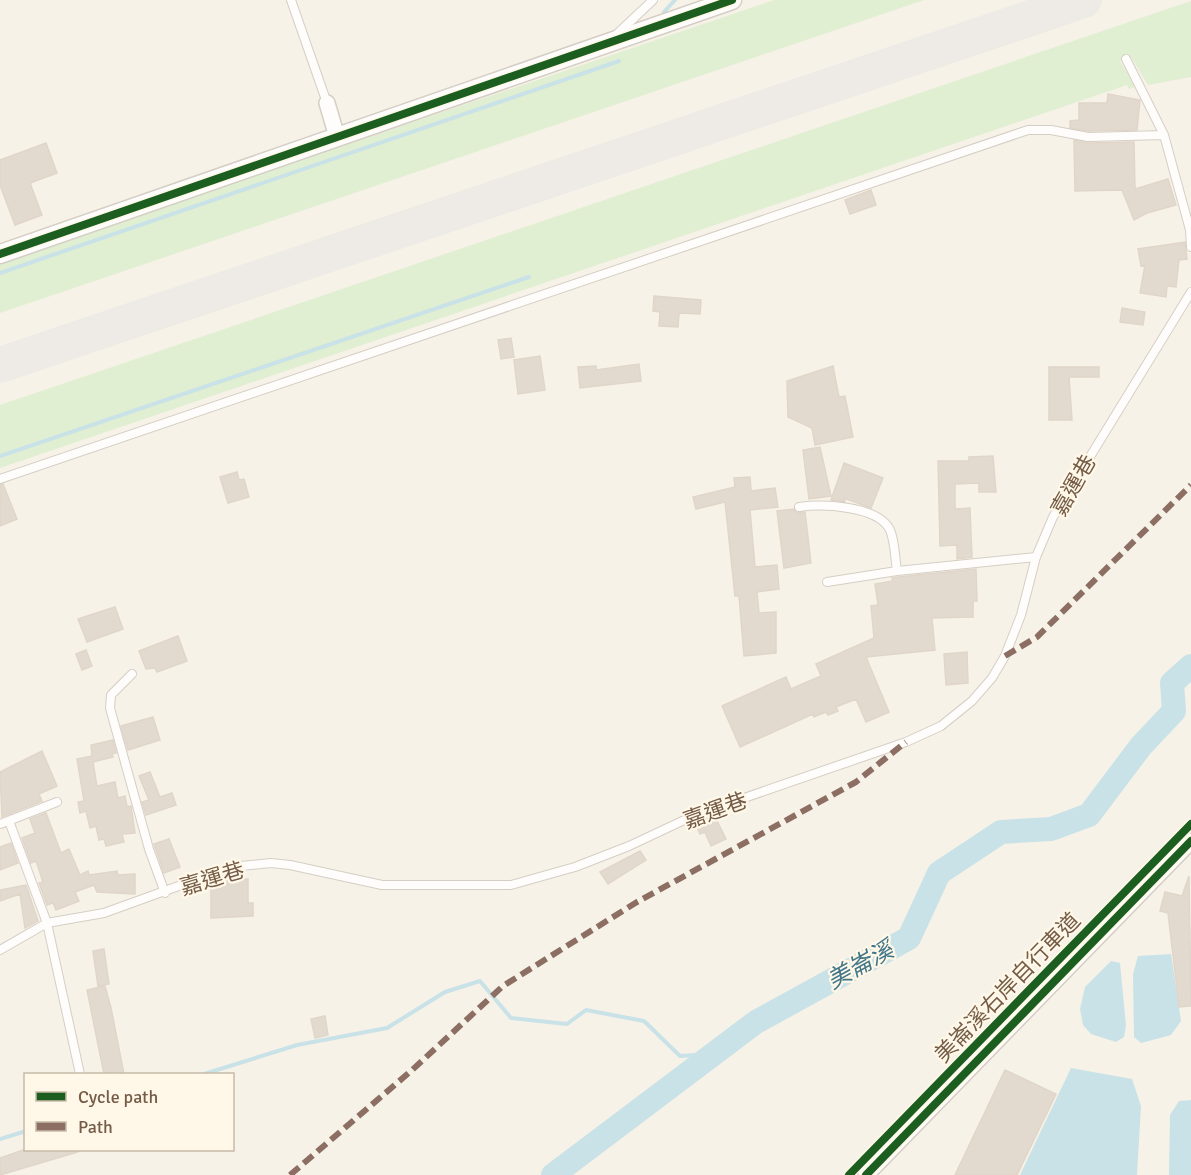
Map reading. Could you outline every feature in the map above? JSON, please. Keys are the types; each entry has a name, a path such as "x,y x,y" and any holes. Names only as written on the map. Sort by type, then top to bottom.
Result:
{"street":[{"path":"0,254 732,0"},
{"path":"327,103 337,137"},
{"path":"866,1175 1191,841"}],"lane":[{"path":"291,0 327,103"},
{"path":"604,46 653,0"},
{"path":"1126,59 1164,135 1190,230 1191,248"},
{"path":"0,479 1028,130 1051,130 1088,137 1164,135"},
{"name":"嘉運巷","path":"0,950 47,923 104,913 165,893 231,867 271,863 382,885 511,885 575,867 629,846 695,815 906,742 941,726 972,701 992,678 1005,656 1021,615 1036,557 1053,517 1191,292"},
{"path":"799,507 839,506 865,512 884,522 890,531 897,571"},
{"path":"827,582 897,571 1036,557"},
{"path":"132,674 111,695 110,708 149,849 165,893"},
{"path":"0,824 57,802"},
{"path":"9,820 47,923 80,1073"}],"green space":[{"path":"774,0 924,0 0,313 0,262"},
{"path":"1191,1 1191,77 1148,85 1131,57 1120,61 1135,87 1129,89 1127,85 0,468 0,405"}],"water":[{"path":"1171,954 1181,1021 1171,1035 1141,1043 1134,1037 1133,974 1138,956"},
{"path":"1111,961 1120,963 1126,1026 1124,1037 1116,1042 1091,1034 1083,1025 1080,1009 1085,987"},
{"path":"1071,1068 1132,1079 1141,1106 1137,1175 1020,1175"},
{"path":"1191,1100 1191,1175 1169,1175 1170,1115 1179,1101"}],"building":[{"path":"1108,94 1140,100 1137,130 1088,131 1070,128 1070,121 1079,120 1079,103 1107,103"},
{"path":"1074,140 1088,143 1134,142 1135,189 1168,179 1176,205 1147,213 1134,220 1122,190 1075,191"},
{"path":"46,143 57,173 30,183 42,215 15,225 0,185 0,160"},
{"path":"871,190 876,205 850,214 845,200"},
{"path":"1185,242 1187,259 1179,260 1176,287 1167,286 1166,297 1140,293 1145,265 1141,266 1138,249"},
{"path":"654,296 701,300 700,314 679,313 678,327 659,326 660,312 653,311"},
{"path":"1122,308 1145,312 1143,325 1120,322"},
{"path":"511,338 514,357 501,359 498,340"},
{"path":"540,356 545,390 518,394 514,360"},
{"path":"639,364 641,381 580,388 578,367 596,366 596,370"},
{"path":"833,366 839,397 845,396 853,437 815,445 812,428 788,417 787,381"},
{"path":"1049,367 1099,367 1099,377 1069,377 1072,420 1049,420"},
{"path":"820,447 831,496 809,499 803,450"},
{"path":"993,456 996,492 979,492 979,483 955,484 955,509 970,508 972,557 957,559 957,545 940,546 938,461 969,461 969,457"},
{"path":"844,463 883,478 871,508 844,498 845,502 831,500"},
{"path":"237,472 239,480 244,479 249,497 228,503 220,477"},
{"path":"750,477 751,491 775,488 778,507 750,510 755,567 777,565 779,589 757,592 759,613 776,612 776,653 744,656 739,596 735,596 725,502 696,509 693,497 735,487 734,478"},
{"path":"3,484 17,519 0,526 0,485"},
{"path":"794,509 797,513 805,512 811,563 784,568 777,511"},
{"path":"976,569 977,601 973,601 973,617 932,618 935,650 866,657 889,712 866,722 856,699 836,707 838,711 828,715 826,712 814,717 813,714 740,747 722,706 786,677 791,689 821,676 816,664 874,638 871,606 878,605 875,584 893,581 892,578 898,577"},
{"path":"115,607 123,629 87,642 78,619"},
{"path":"178,636 187,661 157,672 155,668 146,669 139,651"},
{"path":"86,650 92,666 82,670 76,654"},
{"path":"967,652 968,683 946,685 944,654"},
{"path":"153,717 160,740 128,750 121,726"},
{"path":"113,740 116,753 112,754 113,757 93,762 97,786 115,782 118,798 125,796 127,807 131,806 135,833 122,834 124,842 106,846 104,839 99,840 96,826 90,828 86,811 80,813 78,802 84,801 77,759 92,756 91,745"},
{"path":"42,751 57,786 39,794 42,801 2,817 0,772"},
{"path":"150,772 160,797 172,793 176,805 146,815 142,802 149,800 139,776"},
{"path":"46,813 61,853 69,849 80,875 88,871 89,875 117,871 118,875 135,874 135,894 97,892 94,885 75,892 79,901 56,910 53,903 47,905 39,883 43,882 36,861 31,863 22,838 35,833 30,819"},
{"path":"714,815 726,839 711,846 705,832 700,834 695,823"},
{"path":"169,839 180,867 164,873 154,844"},
{"path":"11,843 18,863 0,870 0,847"},
{"path":"640,851 646,860 608,884 600,872"},
{"path":"1189,876 1191,1006 1179,1007 1168,913 1160,911 1165,892 1182,896"},
{"path":"248,879 248,903 253,903 253,916 211,918 211,880"},
{"path":"26,885 38,921 25,928 20,894 0,901 0,890"},
{"path":"104,949 109,984 98,986 93,951"},
{"path":"105,986 124,1073 104,1073 87,990"},
{"path":"325,1016 328,1035 315,1038 311,1019"},
{"path":"1005,1070 1056,1094 1017,1175 955,1175"},
{"path":"24,1150 78,1151 0,1175 0,1158"}],"waterway":[{"path":"664,12 675,0"},
{"path":"0,273 619,61"},
{"path":"0,456 529,277"},
{"name":"美崙溪","path":"553,1175 756,1022 909,938 939,873 1001,832 1051,829 1089,815 1141,746 1174,711 1172,683 1191,666"},
{"path":"207,1073 297,1045 387,1028 445,992 480,981 511,1018 567,1024 586,1010 644,1021 680,1056 712,1054"},
{"path":"0,1139 24,1132"}],"taxiway":[{"path":"0,365 1084,0"}],"marked path":[{"path":"1005,656 1037,637 1191,485"},
{"path":"290,1175 411,1071 503,986 637,902 856,782 906,742"}],"cycle path":[{"path":"0,254 732,0"},
{"name":"美崙溪右岸自行車道","path":"849,1175 1191,824"},
{"path":"866,1175 1191,841"}]}
